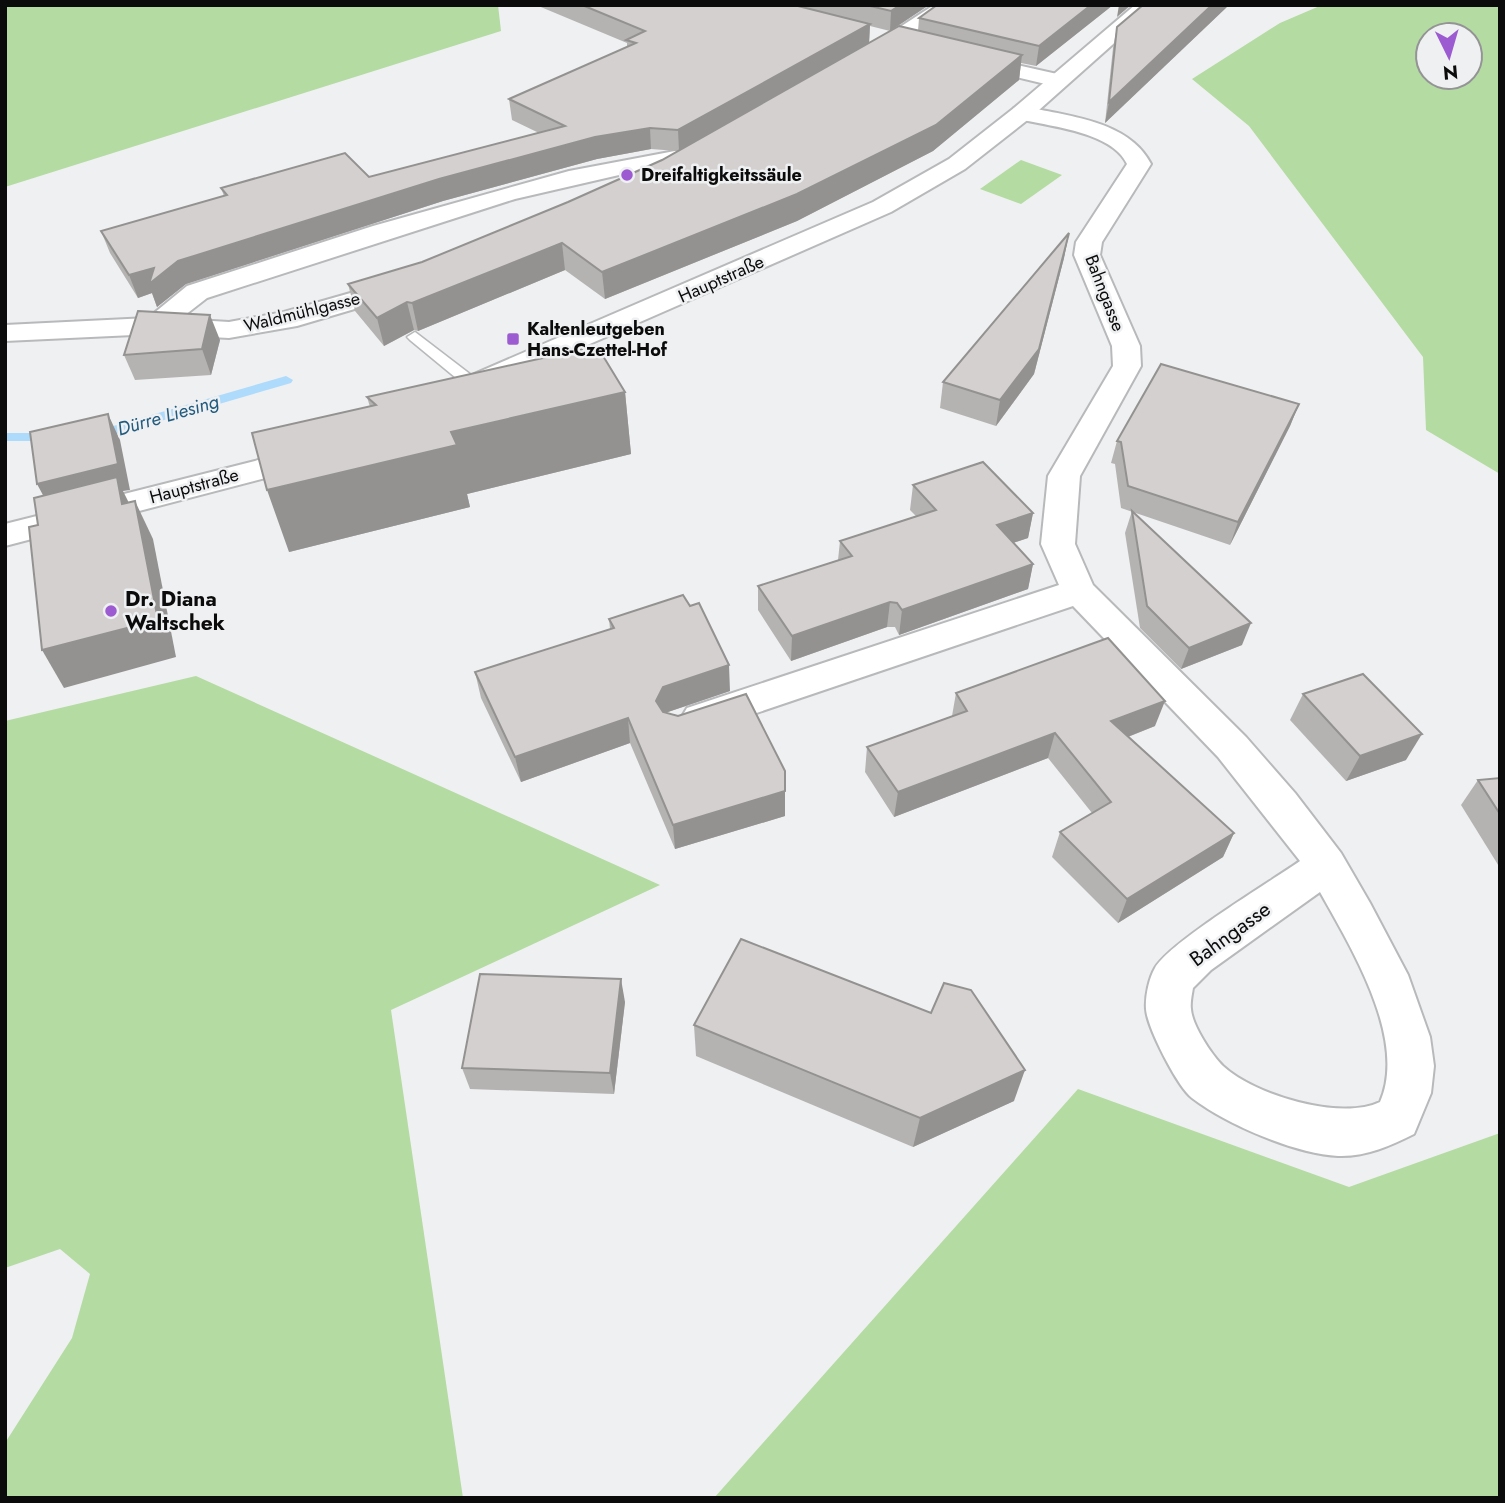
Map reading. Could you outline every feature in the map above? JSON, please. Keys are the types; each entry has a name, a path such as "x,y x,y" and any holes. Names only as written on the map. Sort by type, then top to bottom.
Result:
{"street":[{"path":"846,69 892,43 948,5"},
{"name":"Hauptstraße","path":"447,394 705,287 883,207 957,164 1022,113 1147,5"},
{"path":"866,36 917,48"},
{"path":"943,54 1058,81"},
{"name":"Bahngasse","path":"1022,113 1108,135 1131,148 1139,164 1089,242 1087,255 1126,346 1127,366 1064,476 1058,544 1079,591 1232,747 1281,804 1326,865 1387,975 1401,1013 1409,1053 1408,1092 1398,1118 1375,1129 1338,1133 1290,1123 1247,1105 1206,1081 1183,1046 1168,1010 1172,979 1196,957 1326,865"},
{"path":"631,190 719,141"},
{"path":"155,326 197,292 511,191 629,163 696,154"},
{"name":"Waldmühlgasse","path":"5,333 155,326 241,328 287,320 430,276"},
{"name":"Hauptstraße","path":"5,536 266,468 331,442"},
{"path":"679,725 1079,591"}],"lane":[{"path":"415,337 473,384"}],"green space":[{"path":"5,5 498,5 501,31 5,187"},
{"path":"1322,5 1500,5 1500,474 1426,430 1423,357 1249,126 1192,79 1280,23"},
{"path":"1021,160 1062,175 1021,204 980,189"},
{"path":"196,676 660,885 391,1010 463,1498 5,1498 5,1443 72,1338 90,1274 60,1249 5,1268 5,721"},
{"path":"1078,1089 1349,1187 1500,1133 1500,1498 714,1498"}],"building":[{"path":"582,5 794,5 870,24 678,130 650,128 595,137 439,179 178,261 149,284 154,268 129,275 101,231 227,195 221,188 345,153 369,177 565,126 509,99 636,43 626,40 645,31"},
{"path":"866,5 900,5 891,11"},
{"path":"937,5 1091,5 1039,46 919,18"},
{"path":"1143,5 1212,5 1109,102 1117,27"},
{"path":"899,26 1022,55 936,125 797,194 602,272 562,243 412,303 407,302 377,318 348,284 422,262 662,160"},
{"path":"1069,233 1039,349 1000,400 943,382"},
{"path":"138,311 210,315 202,349 124,355"},
{"path":"597,346 625,392 451,432 457,445 267,490 252,433 376,405 367,397"},
{"path":"1161,364 1299,404 1238,522 1128,486 1121,442 1117,441"},
{"path":"108,414 118,464 37,484 30,432"},
{"path":"983,462 1033,513 997,525 1033,564 902,610 897,603 890,602 792,636 758,586 852,556 840,541 936,510 913,485"},
{"path":"117,477 122,504 135,501 158,620 42,650 29,527 38,525 34,498"},
{"path":"1132,511 1251,623 1189,648 1147,606"},
{"path":"683,595 690,606 699,603 729,665 663,687 656,701 663,712 678,716 746,694 785,771 785,791 673,825 628,718 515,757 475,672 614,628 609,619"},
{"path":"1108,638 1165,701 1111,721 1234,833 1127,899 1060,832 1111,802 1055,733 898,792 867,747 967,711 956,693"},
{"path":"1363,674 1422,734 1360,756 1303,694"},
{"path":"1500,778 1500,814 1478,780"},
{"path":"741,939 931,1013 944,983 971,990 1025,1070 920,1118 694,1025"},
{"path":"480,974 621,979 610,1073 462,1068"}],"waterway":[{"name":"Dürre Liesing","path":"94,436 286,380"},
{"name":"Dürre Liesing","path":"5,437 52,437"}],"place":[{"name":"Dreifaltigkeitssäule","path":"627,175"},
{"name":"Kaltenleutgeben Hans-Czettel-Hof","path":"513,339"},
{"name":"Dr. Diana Waltschek","path":"111,611"}]}
